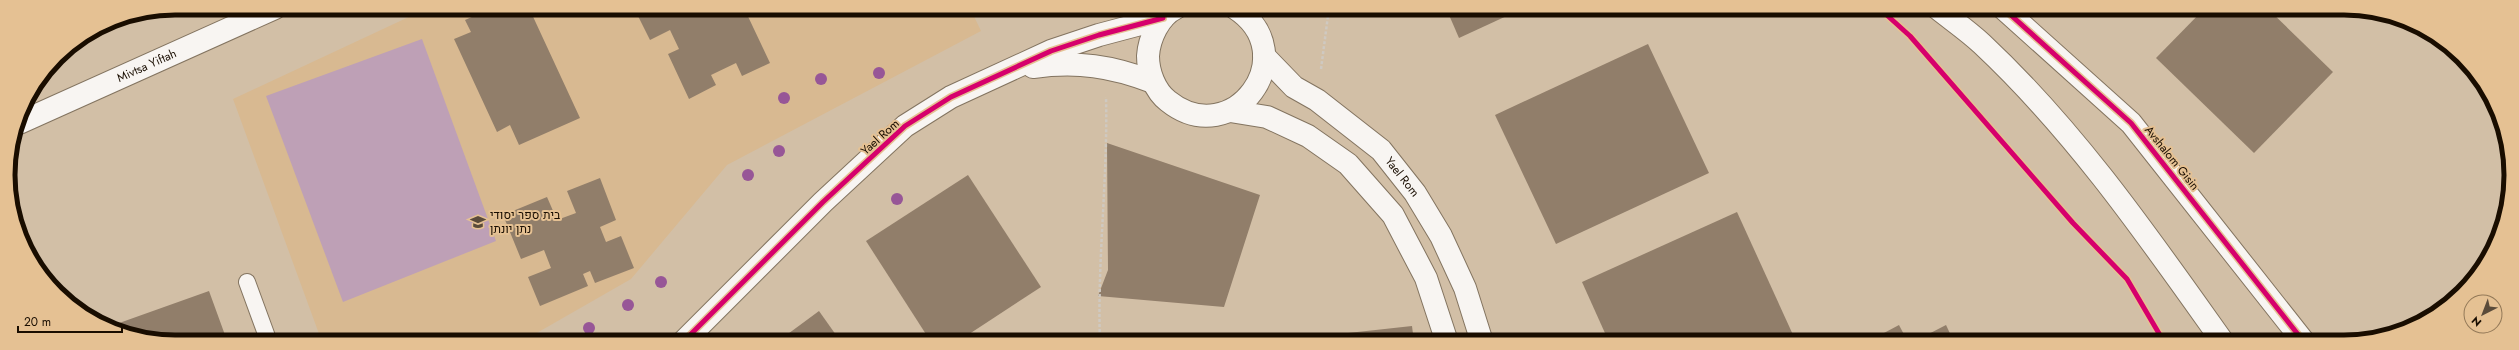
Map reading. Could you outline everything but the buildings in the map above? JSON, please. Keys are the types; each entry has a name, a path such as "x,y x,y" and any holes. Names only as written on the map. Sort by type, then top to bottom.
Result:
{"street":[{"name":"Mivtsa Yiftah","path":"24,121 259,15"},
{"name":"Yael Rom","path":"690,335 823,202 906,126 951,97 1051,51 1163,15"},
{"path":"1168,15 1149,44 1148,65 1153,82 1164,99 1178,109 1198,115 1218,115 1230,111 1252,95 1264,67 1264,56 1260,33 1246,15"},
{"path":"1946,15 1982,44 2063,129 2110,185 2218,335"},
{"name":"Avshalom Gisin","path":"2010,15 2131,123 2298,335"},
{"name":"Yael Rom","path":"1264,56 1294,87 1317,100 1381,150 1415,193 1444,243 1464,288 1480,335"},
{"name":"Yael Rom","path":"1000,74 1058,63 1124,70 1153,82"},
{"path":"1230,111 1267,117 1308,136 1348,164 1393,215 1426,278 1446,335"},
{"path":"2206,318 2208,335"}],"lane":[{"path":"247,282 266,335"}],"path":[{"path":"1317,100 1328,15"},
{"path":"1100,335 1098,296 1107,143 1105,67"}],"shaded area":[{"name":"בית ספר יסודי נתן יונתן","path":"413,15 973,15 981,31 727,165 631,279 533,335 319,335 233,99"},
{"path":"422,39 496,241 343,302 266,96"}],"cycle path":[{"path":"1887,15 1910,36 2073,223 2127,279 2160,335"},
{"path":"2011,15 2131,123 2298,335"},
{"path":"690,335 823,202 905,126 951,97 1051,51 1099,35 1163,18"}],"place":[{"name":"בית ספר יסודי נתן יונתן","path":"478,222"}]}
